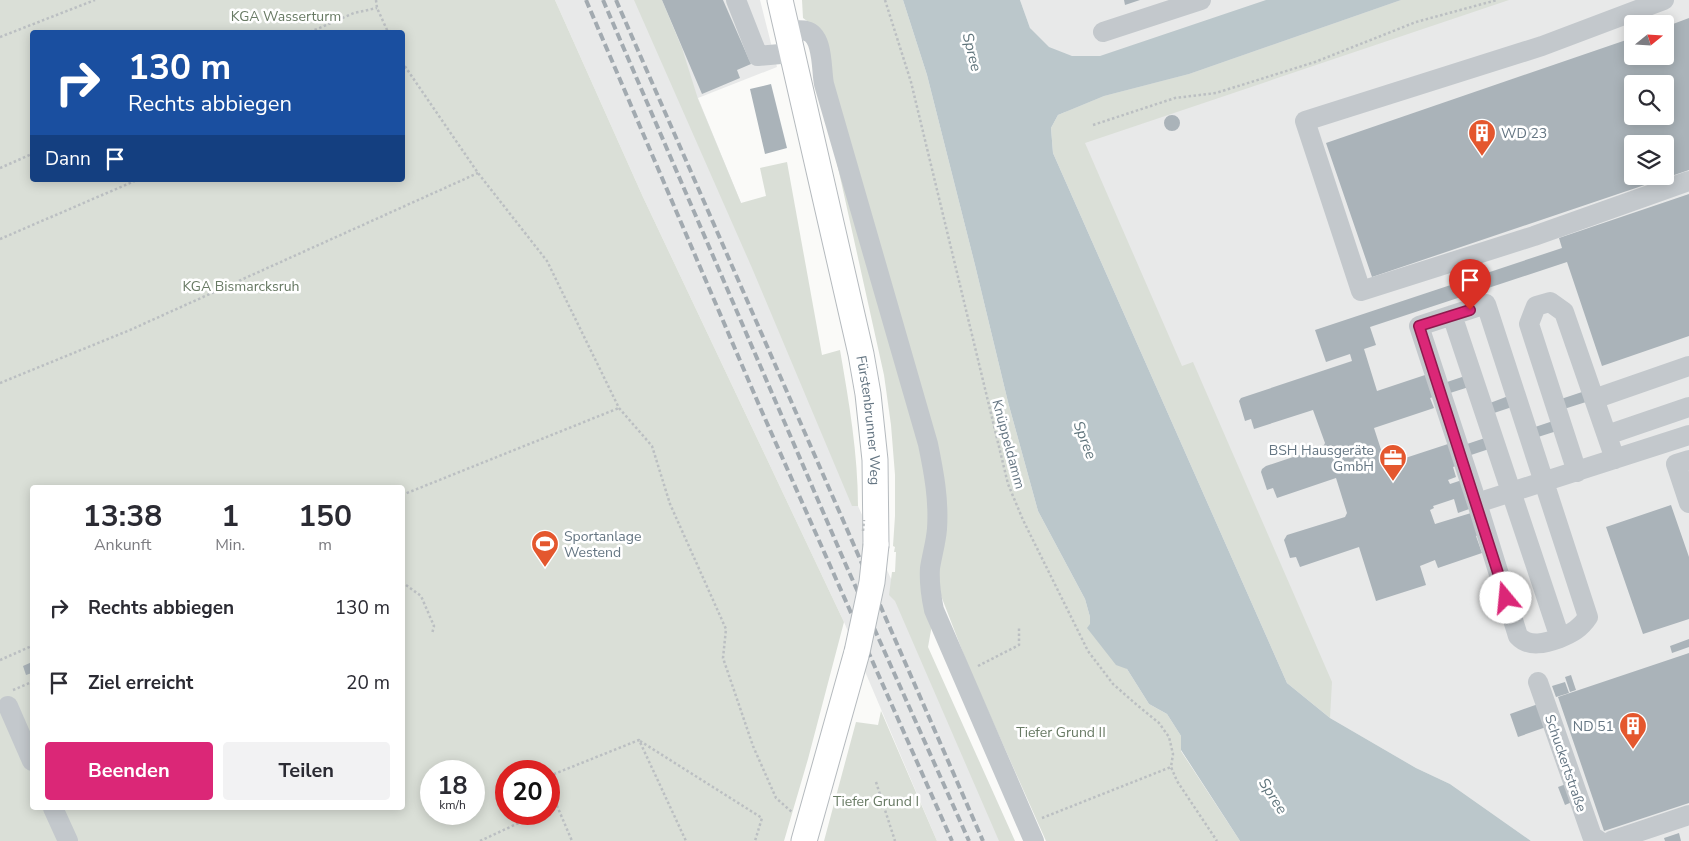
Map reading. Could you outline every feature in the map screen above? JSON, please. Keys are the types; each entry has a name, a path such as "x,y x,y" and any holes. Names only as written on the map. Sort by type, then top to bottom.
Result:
{"main road":[{"name":"Fürstenbrunner Weg","path":"780,0 847,291 868,394 876,470 876,546 872,582 857,652 806,834"}],"lane":[{"path":"736,0 758,56 789,42 806,31 813,35 820,48 824,84 928,444 938,502 937,531 930,568 930,591 934,610 1030,833"},
{"path":"1103,32 1201,0"},
{"path":"1664,0 1542,46 1305,121 1361,292 1534,236 1689,181"},
{"path":"1577,472 1529,324 1536,306 1550,302 1564,312 1615,459"},
{"path":"1486,304 1588,617 1574,633 1542,644 1523,641 1518,636 1419,326 1452,315 1486,304"},
{"path":"1452,315 1560,638"},
{"path":"1594,399 1689,366"},
{"path":"1607,435 1689,407"},
{"path":"1477,503 1689,435"},
{"path":"1689,460 1676,464 1689,503"},
{"name":"Schuckertstraße","path":"1538,682 1592,836 1599,841"},
{"path":"8,706 30,756"},
{"path":"54,810 68,841"},
{"path":"1611,841 1689,815"}],"path":[{"path":"0,37 95,0"},
{"path":"376,0 377,8 387,30"},
{"name":"Knüppeldamm","path":"885,0 911,82 1008,484 1023,520 1088,651 1113,684 1159,722 1169,737 1173,754 1171,767 1177,781 1216,841"},
{"path":"1093,125 1175,98 1216,93 1316,62 1416,22 1497,0"},
{"path":"315,30 354,14 377,8"},
{"path":"405,66 478,173 547,261 619,408 652,446 670,504 726,628 724,658 757,755 776,798 806,834"},
{"path":"0,168 30,155"},
{"path":"0,383 130,330 478,173"},
{"path":"0,239 132,182"},
{"path":"405,494 619,408"},
{"path":"405,584 421,596 434,626 432,634"},
{"path":"961,674 1019,646 1019,628"},
{"path":"0,660 30,647"},
{"path":"560,772 639,740"},
{"path":"639,740 686,841"},
{"path":"639,740 762,818 755,841"},
{"path":"1030,833 1171,767"},
{"path":"876,782 895,841"},
{"path":"560,812 572,841"},
{"path":"480,841 514,825"}],"shaded area":[{"path":"555,0 660,0 682,48 662,0 760,0 777,67 698,98 769,271 858,506 1004,841 937,841 844,622 643,197"},
{"path":"1020,0 1689,0 1689,841 1531,841 1450,784 1416,768 1330,718 1030,28"}],"green space":[{"path":"0,0 555,0 643,197 844,622 784,841 0,841"},
{"path":"634,0 662,0 682,48 698,99 741,203 766,196 760,168 787,162 822,355 840,350 855,448 858,506 852,506 752,268"},
{"name":"Tiefer Grund II","path":"802,0 903,0 927,75 1008,402 1038,511 1085,599 1090,624 1127,669 1149,704 1167,714 1181,736 1181,751 1240,841 1046,841 969,668 938,588 942,519 818,29 803,18"},
{"path":"1401,0 1509,0 1085,143 1182,366 1193,362 1332,682 1330,718 1287,683 1053,153 1051,128 1058,115 1104,96 1189,74"},
{"path":"829,127 927,459 933,619 928,647 1015,841 999,841 895,601 889,595 892,572 895,572 896,552 894,552 895,547 893,546 895,475 891,425 884,375"},
{"name":"Tiefer Grund I","path":"881,711 937,841 824,841 856,722 878,725"}],"water":[{"name":"Spree","path":"903,0 1020,0 1030,28 1049,47 1072,56 1100,56 1266,0 1401,0 1189,74 1104,96 1058,115 1051,128 1053,153 1287,683 1330,718 1416,768 1450,784 1531,841 1240,841 1181,750 1181,736 1167,714 1149,704 1127,669 1116,665 1087,628 1090,624 1090,617 1085,599 1038,511 1008,402 927,75"}],"building":[{"path":"662,0 723,0 751,64 737,70 740,78 702,94"},
{"path":"1124,0 1140,0 1125,5"},
{"name":"WD 23","path":"1689,18 1689,170 1674,175 1674,135 1624,135 1624,185 1645,185 1372,277 1326,143 1624,41 1624,65 1674,65 1674,24"},
{"path":"771,84 787,148 765,154 750,89"},
{"path":"1172,115 1180,123 1172,131 1164,123"},
{"path":"1689,194 1689,336 1602,366 1567,262 1370,327 1376,345 1364,349 1377,391 1425,375 1436,396 1430,398 1434,408 1374,428 1385,462 1390,463 1448,444 1459,465 1453,467 1456,477 1448,480 1450,484 1462,480 1472,508 1458,513 1454,499 1433,506 1434,508 1430,510 1435,524 1471,513 1482,534 1476,536 1482,553 1438,568 1435,560 1420,566 1426,585 1376,601 1359,547 1300,567 1296,557 1290,558 1284,540 1287,535 1345,517 1347,513 1336,478 1277,498 1273,488 1267,490 1261,472 1266,466 1323,447 1325,443 1313,410 1254,429 1251,419 1245,421 1239,401 1241,398 1352,361 1350,354 1326,362 1315,330 1562,248 1559,238"},
{"path":"1468,375 1472,386 1450,393 1447,382"},
{"path":"1582,392 1586,402 1564,409 1561,399"},
{"path":"1511,395 1515,406 1494,413 1490,403"},
{"path":"1556,420 1560,430 1538,437 1535,427"},
{"path":"1488,437 1492,448 1471,455 1467,444"},
{"path":"1671,505 1689,557 1689,619 1643,634 1606,527"},
{"path":"1689,639 1689,647 1672,653 1670,646"},
{"name":"ND 51","path":"1689,653 1689,803 1604,831 1558,697"},
{"path":"30,663 30,674 26,675 23,666"},
{"path":"1571,675 1576,690 1570,692 1565,677"},
{"path":"1565,682 1569,693 1556,697 1552,686"},
{"path":"1541,703 1549,726 1518,737 1510,714"},
{"path":"1566,784 1572,802 1565,805 1558,787"},
{"path":"1679,833 1681,841 1665,841 1664,838"}],"railway":[{"path":"586,0 759,405 952,841"},
{"path":"603,0 845,563 969,841"},
{"path":"616,0 983,841"}],"place":[{"name":"WD 23","path":"1482,157"},
{"name":"BSH Hausgeräte GmbH","path":"1393,482"},
{"name":"Sportanlage Westend","path":"545,568"},
{"name":"ND 51","path":"1633,750"}],"route":[{"path":"1470,310 1419,326 1506,598"}],"park label":[{"name":"KGA Wasserturm","path":"286,16"},
{"name":"KGA Bismarcksruh","path":"241,286"}]}
